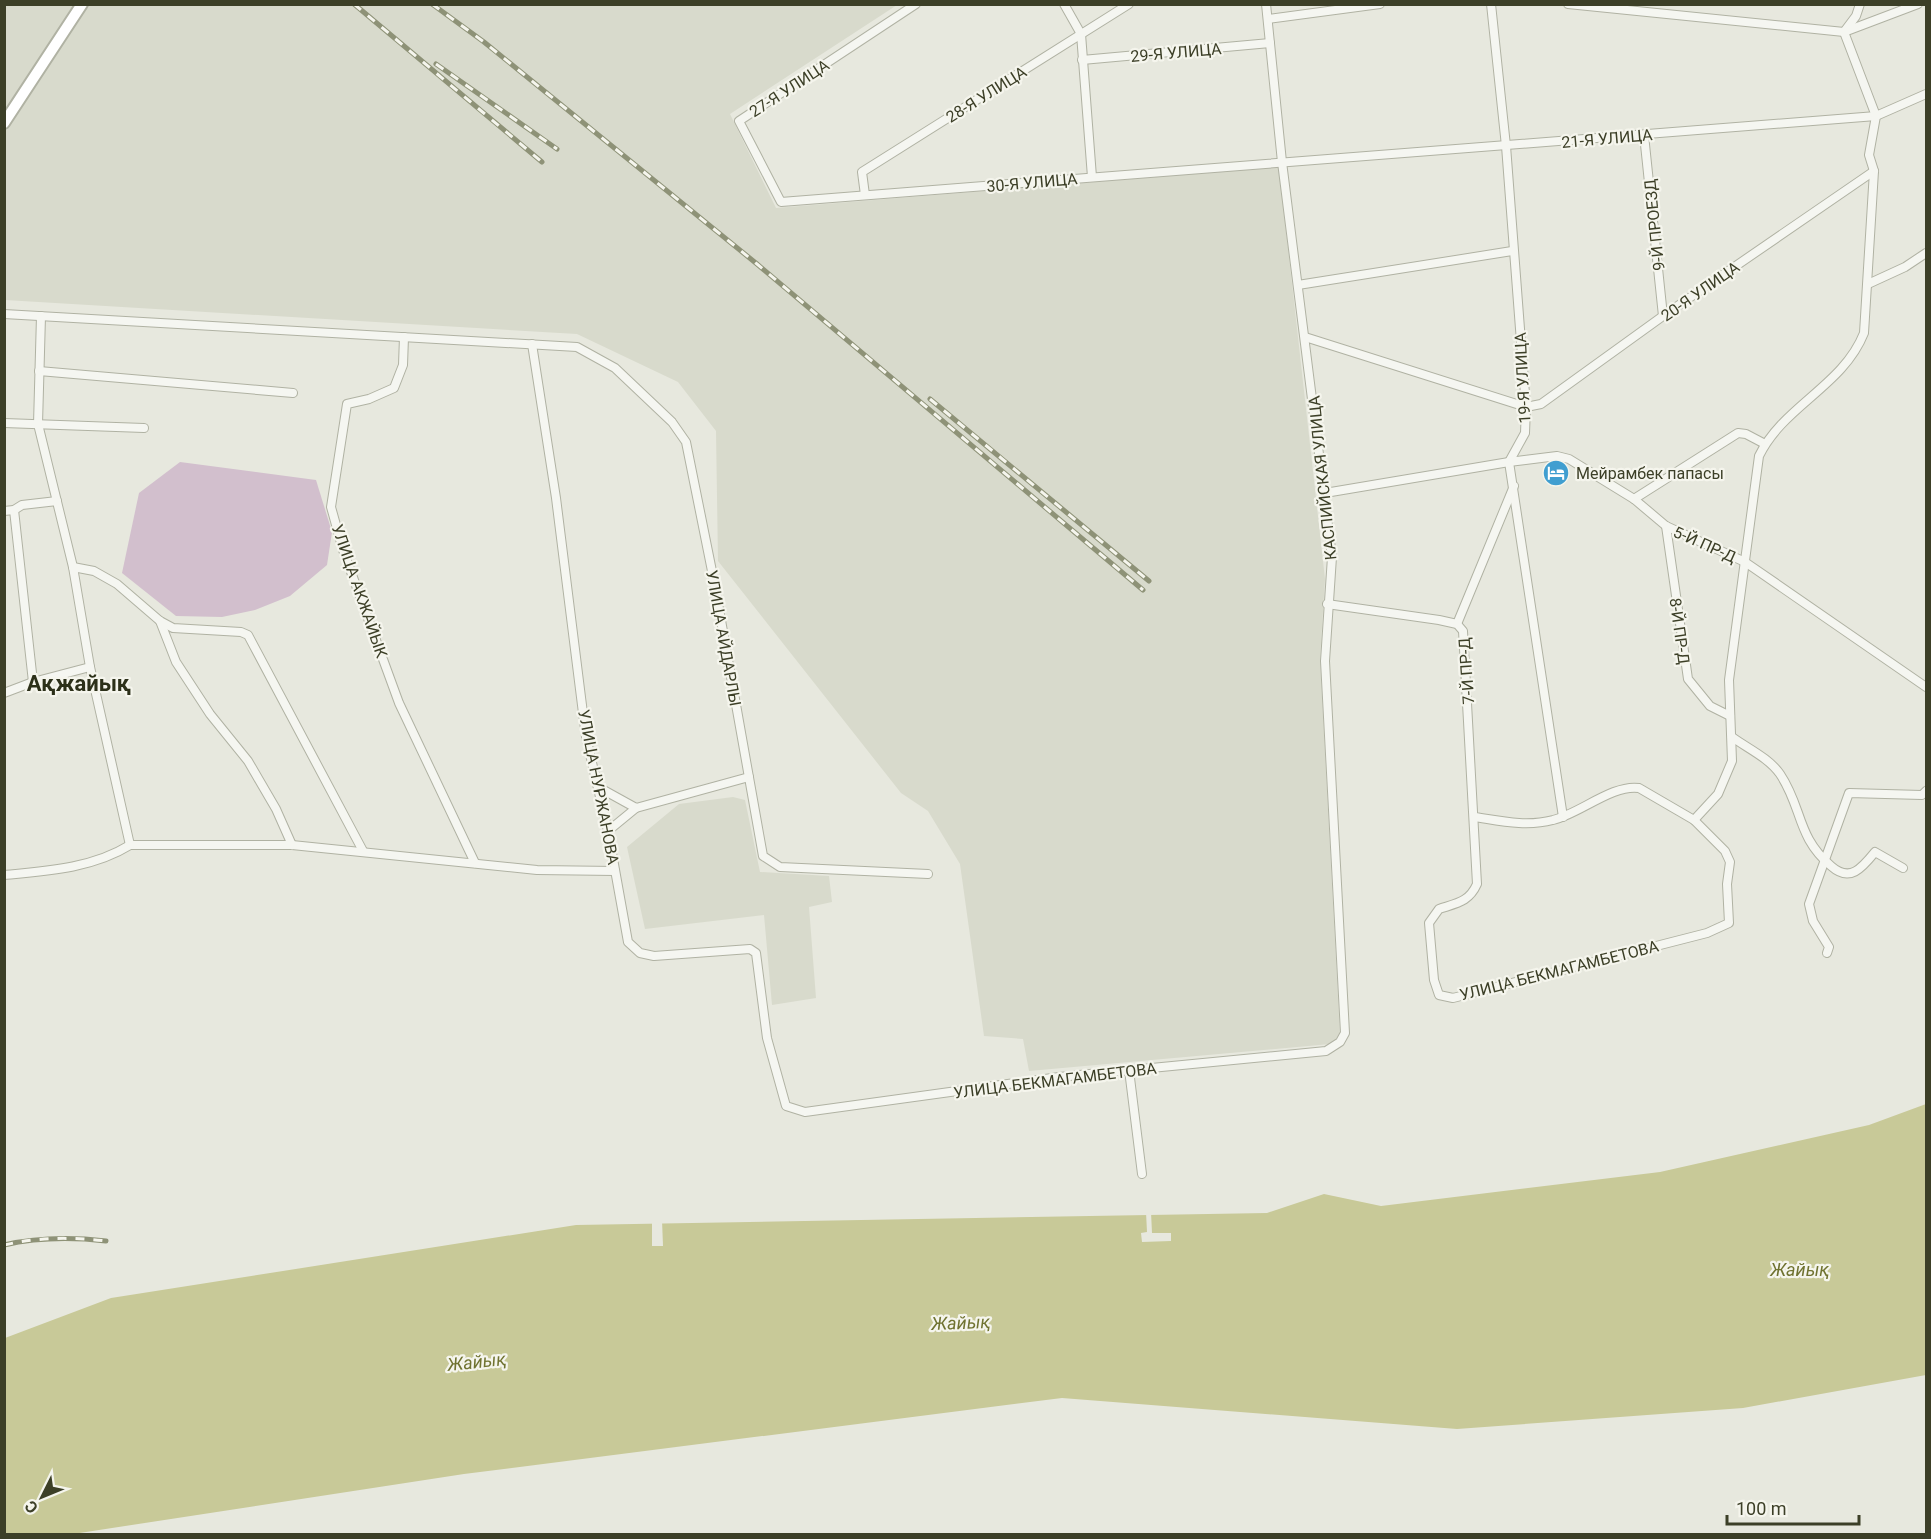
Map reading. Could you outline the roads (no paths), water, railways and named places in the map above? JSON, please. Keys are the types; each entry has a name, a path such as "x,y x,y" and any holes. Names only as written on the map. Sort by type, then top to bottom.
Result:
{"main road":[{"path":"4,123 82,4"}],"street":[{"name":"27-Я УЛИЦА","path":"781,202 739,121 916,4"},
{"path":"1064,4 1081,34 1092,177"},
{"name":"28-Я УЛИЦА","path":"866,195 862,172 1129,4"},
{"name":"КАСПИЙСКАЯ УЛИЦА","path":"1266,4 1282,162 1332,557 1327,604 1325,661 1345,1033 1340,1042 1326,1051"},
{"path":"1268,19 1380,4"},
{"name":"19-Я УЛИЦА","path":"1491,4 1506,146 1512,251 1526,407 1525,433 1509,462"},
{"path":"1569,4 1844,32 1918,4"},
{"path":"1844,32 1856,16 1860,4"},
{"path":"1475,817 1532,825 1563,817 1630,787 1639,789 1694,820 1718,794 1726,778 1732,761 1729,680 1754,478 1765,444 1784,422 1853,356 1864,333 1874,171 1869,155 1876,116 1844,32"},
{"name":"29-Я УЛИЦА","path":"1082,60 1270,43"},
{"name":"21-Я УЛИЦА","path":"1282,162 1876,116 1926,94"},
{"name":"9-Й ПРОЕЗД","path":"1644,135 1664,316"},
{"name":"30-Я УЛИЦА","path":"781,202 1282,162"},
{"name":"20-Я УЛИЦА","path":"1526,407 1541,405 1664,316 1874,171"},
{"path":"1298,285 1512,251"},
{"path":"1868,284 1905,267 1926,253"},
{"name":"УЛИЦА АЙДАРЛЫ","path":"4,314 577,346 615,368 672,422 686,442 714,581 763,856 780,867 928,874"},
{"path":"41,316 38,424 73,567 90,667 130,845"},
{"name":"УЛИЦА АКЖАЙЫК","path":"404,337 403,364 394,388 369,399 347,404 331,507 343,550 399,704 475,863"},
{"path":"1305,337 1526,407"},
{"name":"УЛИЦА НУРЖАНОВА","path":"532,344 556,498 586,737 608,831 628,942 640,953 654,956 750,949 756,953 767,1038 786,1106"},
{"path":"39,371 293,393"},
{"path":"4,423 144,428"},
{"path":"1634,499 1738,433 1746,434 1765,444"},
{"name":"5-Й ПР-Д","path":"1325,493 1509,462 1557,456 1569,459 1634,499 1666,526 1745,562 1926,687"},
{"path":"1509,462 1563,817"},
{"path":"1457,624 1514,485"},
{"path":"4,511 14,510 22,505 57,501"},
{"path":"14,510 33,682"},
{"name":"8-Й ПР-Д","path":"1666,526 1688,679 1710,705 1730,716"},
{"path":"73,567 94,571 117,584 160,621 173,628 241,632 248,635 363,851"},
{"name":"7-Й ПР-Д","path":"1327,604 1457,624 1463,631 1466,646 1475,817"},
{"path":"160,621 176,662 210,714 248,761 276,809 292,845"},
{"path":"4,693 33,682 90,667"},
{"path":"1732,737 1779,773 1810,846 1839,874 1849,875 1862,868 1875,852 1902,868"},
{"path":"608,831 636,808 748,777"},
{"path":"598,787 636,808"},
{"path":"1827,953 1829,947 1813,921 1809,904 1849,793 1922,795 1926,791"},
{"name":"УЛИЦА БЕКМАГАМБЕТОВА","path":"1475,817 1477,875 1472,896 1464,902 1439,909 1430,923 1436,990 1445,998 1517,983 1724,927 1729,923 1730,916 1727,884 1730,862 1725,851 1694,820"},
{"path":"4,875 50,871 109,858 130,845 292,845 537,870 615,871"},
{"name":"УЛИЦА БЕКМАГАМБЕТОВА","path":"786,1106 805,1112 1059,1077 1326,1051"},
{"path":"1129,1070 1142,1174"}],"water":[{"name":"Жайық","path":"1926,1104 1926,1375 1743,1408 1457,1429 1062,1398 464,1474 73,1534 5,1534 5,1338 111,1298 576,1225 1267,1213 1324,1194 1381,1206 1660,1172 1869,1125"}],"railway":[{"path":"354,4 542,162"},
{"path":"432,4 484,42 757,264 1143,590"},
{"path":"436,64 557,149"},
{"path":"930,399 1149,581"},
{"path":"4,1245 55,1238 106,1241"}],"place":[{"name":"Мейрамбек папасы","path":"1556,473"}],"district":[{"name":"Ақжайық","path":"79,683"}]}
